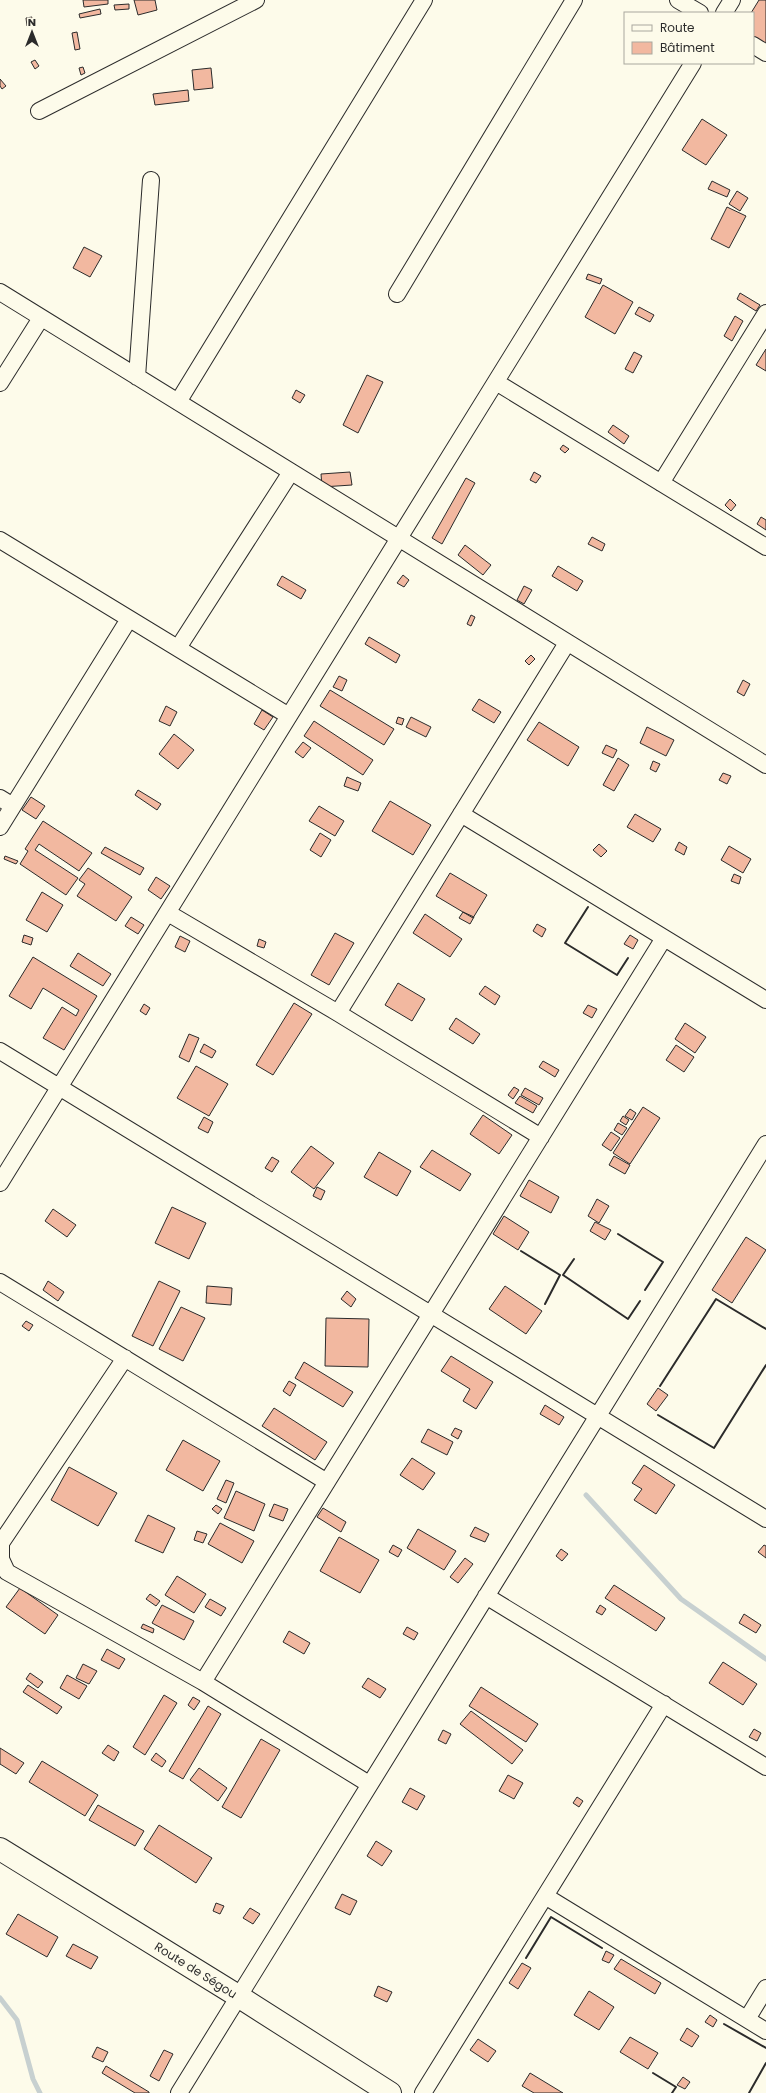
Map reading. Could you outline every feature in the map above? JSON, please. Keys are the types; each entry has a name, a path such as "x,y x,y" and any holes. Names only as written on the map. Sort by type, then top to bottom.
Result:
{"highway":[{"name":"Route de Ségou","path":"0,1849 238,1996 390,2093"}],"street":[{"path":"39,111 256,0"},
{"path":"178,402 424,0"},
{"path":"397,294 574,0"},
{"path":"678,0 698,12"},
{"path":"725,12 732,0"},
{"path":"754,46 766,53"},
{"path":"0,1183 692,64"},
{"path":"137,377 151,180"},
{"path":"0,292 766,765"},
{"path":"661,483 766,313"},
{"path":"0,383 41,318"},
{"path":"496,382 766,547"},
{"path":"178,648 290,472"},
{"path":"0,540 289,716"},
{"path":"0,827 7,802 129,619"},
{"path":"338,1013 567,643"},
{"path":"461,814 766,1000"},
{"path":"168,913 338,1013 541,1137"},
{"path":"203,1682 664,938"},
{"path":"0,1051 766,1519"},
{"path":"179,2093 766,1144"},
{"path":"0,1282 327,1482"},
{"path":"125,1358 2,1543 1,1558 7,1572 203,1682 369,1784"},
{"path":"486,1596 766,1767"},
{"path":"423,2093 664,1704"},
{"path":"545,1896 766,2031"},
{"path":"747,2019 766,1988"}],"building":[{"path":"83,0 108,0 108,4 84,7"},
{"path":"134,0 155,0 157,10 138,15"},
{"path":"759,0 766,0 766,48 754,41 754,12 752,12"},
{"path":"129,4 129,9 115,10 114,5"},
{"path":"100,9 101,14 80,18 79,14"},
{"path":"32,17 33,26 27,26 26,18"},
{"path":"77,32 80,49 75,50 72,33"},
{"path":"35,60 39,66 35,69 31,62"},
{"path":"83,67 85,73 81,75 79,68"},
{"path":"211,68 213,88 194,90 192,70"},
{"path":"0,79 6,86 2,89 0,86"},
{"path":"188,90 189,101 155,105 153,94"},
{"path":"702,119 727,135 706,165 682,150"},
{"path":"712,181 730,190 727,197 708,189"},
{"path":"737,191 748,198 740,211 729,204"},
{"path":"727,207 746,216 729,248 711,239"},
{"path":"84,247 102,256 90,277 73,268"},
{"path":"588,274 602,279 600,284 586,279"},
{"path":"603,285 633,302 615,334 585,317"},
{"path":"740,293 760,305 756,311 737,299"},
{"path":"639,307 654,315 650,322 635,314"},
{"path":"735,316 743,321 732,341 724,336"},
{"path":"766,349 766,371 756,365"},
{"path":"634,352 642,356 633,373 625,369"},
{"path":"367,375 383,382 358,433 343,425"},
{"path":"296,390 305,395 300,403 292,398"},
{"path":"613,425 629,436 624,444 608,432"},
{"path":"563,445 569,449 565,453 560,449"},
{"path":"350,472 352,485 322,487 321,474"},
{"path":"534,472 541,476 536,483 530,480"},
{"path":"466,478 475,483 442,544 432,538"},
{"path":"730,499 736,505 731,511 725,505"},
{"path":"761,517 766,520 766,530 757,524"},
{"path":"592,537 605,544 602,551 588,544"},
{"path":"465,545 491,565 483,575 458,555"},
{"path":"558,566 583,581 577,591 552,576"},
{"path":"403,575 409,580 404,587 397,583"},
{"path":"282,576 306,590 301,599 277,585"},
{"path":"524,586 532,590 524,604 517,600"},
{"path":"471,615 475,617 471,626 467,624"},
{"path":"369,637 400,655 396,663 365,644"},
{"path":"531,655 535,659 529,665 525,661"},
{"path":"339,676 347,680 342,691 333,687"},
{"path":"743,680 750,684 744,696 737,692"},
{"path":"330,690 394,729 384,745 320,706"},
{"path":"479,699 501,712 494,723 472,710"},
{"path":"166,706 177,712 170,726 159,721"},
{"path":"262,710 273,717 264,730 254,724"},
{"path":"398,717 404,719 402,725 396,723"},
{"path":"411,717 431,727 426,737 406,727"},
{"path":"314,721 373,760 363,775 304,736"},
{"path":"539,722 579,747 568,766 527,740"},
{"path":"647,727 674,740 666,756 640,743"},
{"path":"174,734 194,750 178,769 159,754"},
{"path":"303,742 311,748 303,758 295,752"},
{"path":"606,745 617,750 613,758 602,753"},
{"path":"618,758 629,765 614,791 603,785"},
{"path":"653,761 660,764 656,772 650,769"},
{"path":"723,773 731,776 727,784 719,780"},
{"path":"347,777 361,783 358,791 344,786"},
{"path":"138,790 161,804 157,810 135,795"},
{"path":"31,797 45,806 36,819 22,810"},
{"path":"390,801 431,825 413,855 372,831"},
{"path":"319,806 344,821 335,836 309,821"},
{"path":"635,814 661,829 653,842 627,827"},
{"path":"43,821 92,853 79,871 39,844 35,850 78,878 66,895 20,864 28,851 25,849"},
{"path":"320,833 331,840 321,857 310,850"},
{"path":"679,842 687,847 684,855 675,850"},
{"path":"599,844 607,851 601,857 593,850"},
{"path":"729,846 751,859 743,873 721,860"},
{"path":"105,847 144,868 140,875 101,853"},
{"path":"5,856 18,861 16,864 4,859"},
{"path":"88,868 132,897 116,921 77,896 85,884 79,880"},
{"path":"450,873 487,895 473,918 436,896"},
{"path":"734,874 741,877 739,884 731,881"},
{"path":"156,877 170,886 161,899 148,890"},
{"path":"42,892 63,905 47,932 26,920"},
{"path":"463,912 474,917 470,924 459,918"},
{"path":"425,914 462,939 450,957 413,933"},
{"path":"131,917 144,925 138,934 125,926"},
{"path":"537,924 546,929 542,937 533,931"},
{"path":"335,933 354,943 329,985 311,975"},
{"path":"24,935 33,938 31,945 22,942"},
{"path":"630,935 638,940 633,949 624,944"},
{"path":"180,936 190,941 185,952 175,947"},
{"path":"259,939 266,942 264,948 257,946"},
{"path":"78,953 111,974 103,986 70,966"},
{"path":"33,957 97,996 64,1050 43,1038 62,1007 76,1016 79,1010 43,988 31,1009 9,996"},
{"path":"398,983 425,999 412,1021 385,1005"},
{"path":"485,986 500,996 495,1005 479,994"},
{"path":"294,1003 312,1014 273,1075 256,1065"},
{"path":"144,1004 150,1008 146,1015 140,1011"},
{"path":"588,1005 597,1009 592,1018 583,1013"},
{"path":"456,1018 480,1034 473,1044 449,1029"},
{"path":"685,1023 706,1037 695,1053 675,1039"},
{"path":"189,1034 199,1038 189,1062 179,1057"},
{"path":"204,1044 216,1051 212,1058 200,1052"},
{"path":"676,1045 694,1057 684,1072 666,1060"},
{"path":"543,1061 559,1070 555,1077 539,1067"},
{"path":"196,1066 228,1084 209,1116 177,1098"},
{"path":"514,1087 519,1090 513,1099 508,1095"},
{"path":"525,1088 543,1098 539,1105 521,1095"},
{"path":"520,1096 537,1106 533,1113 515,1103"},
{"path":"643,1107 660,1118 630,1164 613,1153"},
{"path":"630,1109 636,1113 632,1120 625,1116"},
{"path":"483,1115 512,1135 499,1154 470,1134"},
{"path":"623,1116 629,1120 626,1125 620,1121"},
{"path":"204,1117 213,1122 208,1133 198,1128"},
{"path":"618,1123 627,1128 622,1135 614,1130"},
{"path":"611,1132 620,1138 611,1151 602,1145"},
{"path":"311,1146 334,1163 314,1189 291,1172"},
{"path":"432,1150 471,1174 460,1191 420,1167"},
{"path":"379,1152 411,1171 397,1196 364,1177"},
{"path":"614,1156 630,1165 625,1174 609,1165"},
{"path":"272,1157 279,1161 272,1172 265,1168"},
{"path":"529,1180 559,1197 551,1213 520,1196"},
{"path":"317,1187 325,1191 321,1200 313,1196"},
{"path":"597,1199 609,1206 599,1223 588,1216"},
{"path":"172,1207 206,1223 189,1259 155,1243"},
{"path":"53,1209 76,1225 67,1237 45,1221"},
{"path":"504,1216 529,1232 518,1250 493,1234"},
{"path":"595,1222 611,1230 605,1240 590,1231"},
{"path":"746,1237 766,1250 732,1303 712,1290"},
{"path":"48,1281 64,1292 58,1301 43,1290"},
{"path":"159,1281 180,1291 153,1346 132,1336"},
{"path":"207,1286 232,1288 231,1305 206,1303"},
{"path":"505,1286 542,1311 526,1334 489,1309"},
{"path":"347,1291 356,1299 351,1307 341,1299"},
{"path":"181,1307 205,1318 183,1361 159,1349"},
{"path":"326,1318 369,1319 368,1367 325,1366"},
{"path":"26,1321 33,1325 29,1331 22,1326"},
{"path":"451,1356 493,1382 476,1409 463,1401 470,1389 441,1371"},
{"path":"304,1362 353,1392 343,1407 295,1378"},
{"path":"289,1381 296,1385 290,1396 283,1391"},
{"path":"658,1388 668,1395 656,1411 647,1404"},
{"path":"545,1405 564,1417 559,1425 540,1414"},
{"path":"274,1408 327,1442 315,1460 262,1426"},
{"path":"455,1428 462,1431 458,1439 451,1435"},
{"path":"428,1429 453,1442 447,1455 421,1442"},
{"path":"183,1440 220,1461 203,1491 166,1470"},
{"path":"412,1458 435,1473 423,1490 400,1475"},
{"path":"644,1465 675,1485 656,1514 634,1500 642,1489 632,1483"},
{"path":"69,1467 117,1493 98,1526 51,1500"},
{"path":"226,1480 234,1483 226,1503 217,1499"},
{"path":"236,1491 265,1504 254,1531 224,1518"},
{"path":"274,1504 288,1509 283,1521 269,1516"},
{"path":"216,1505 222,1509 218,1514 212,1509"},
{"path":"323,1508 346,1522 341,1532 317,1517"},
{"path":"148,1515 175,1528 163,1553 135,1541"},
{"path":"220,1523 254,1541 242,1563 208,1544"},
{"path":"475,1527 489,1534 485,1542 470,1536"},
{"path":"418,1529 456,1551 444,1570 407,1548"},
{"path":"197,1531 207,1534 203,1543 194,1540"},
{"path":"339,1537 379,1560 360,1593 320,1571"},
{"path":"393,1545 402,1550 398,1557 389,1552"},
{"path":"764,1545 766,1546 766,1558 758,1552"},
{"path":"561,1549 568,1554 562,1561 556,1556"},
{"path":"465,1558 473,1564 458,1583 450,1577"},
{"path":"177,1576 206,1594 194,1613 165,1595"},
{"path":"614,1585 665,1618 656,1631 605,1598"},
{"path":"20,1588 58,1615 45,1634 6,1607"},
{"path":"150,1594 160,1601 156,1606 146,1599"},
{"path":"210,1599 226,1608 221,1616 205,1607"},
{"path":"162,1605 194,1621 184,1640 152,1623"},
{"path":"600,1605 606,1609 602,1615 596,1612"},
{"path":"744,1614 761,1625 756,1633 739,1623"},
{"path":"143,1624 154,1629 153,1633 141,1628"},
{"path":"407,1627 418,1633 414,1640 403,1634"},
{"path":"289,1631 310,1643 304,1654 283,1642"},
{"path":"107,1649 125,1659 119,1669 101,1660"},
{"path":"723,1662 757,1684 743,1705 709,1683"},
{"path":"83,1664 97,1671 89,1684 76,1678"},
{"path":"30,1673 43,1682 38,1688 26,1679"},
{"path":"67,1675 87,1686 79,1699 60,1688"},
{"path":"368,1678 386,1689 380,1698 362,1687"},
{"path":"28,1685 62,1707 57,1714 23,1692"},
{"path":"481,1687 538,1724 526,1742 469,1706"},
{"path":"164,1695 177,1703 145,1755 133,1747"},
{"path":"193,1697 200,1701 194,1710 188,1705"},
{"path":"208,1706 221,1714 183,1779 169,1771"},
{"path":"471,1711 523,1750 512,1764 460,1724"},
{"path":"754,1729 761,1733 757,1741 749,1737"},
{"path":"443,1730 451,1734 446,1744 438,1740"},
{"path":"261,1739 280,1750 241,1818 222,1807"},
{"path":"108,1745 119,1752 114,1761 102,1753"},
{"path":"0,1748 24,1763 16,1774 0,1764"},
{"path":"156,1753 166,1761 162,1767 151,1760"},
{"path":"42,1761 98,1795 85,1816 29,1782"},
{"path":"199,1768 227,1788 218,1801 190,1780"},
{"path":"508,1775 523,1783 514,1799 499,1791"},
{"path":"410,1788 425,1796 417,1810 402,1802"},
{"path":"577,1797 583,1801 579,1807 573,1803"},
{"path":"98,1805 144,1831 135,1846 89,1820"},
{"path":"159,1825 212,1858 196,1883 144,1849"},
{"path":"376,1841 392,1851 382,1866 367,1856"},
{"path":"342,1894 357,1901 350,1915 335,1908"},
{"path":"216,1903 224,1906 220,1914 213,1911"},
{"path":"250,1908 260,1914 253,1924 243,1918"},
{"path":"18,1914 58,1937 47,1957 6,1934"},
{"path":"73,1944 98,1957 91,1969 66,1956"},
{"path":"606,1951 614,1955 609,1963 602,1960"},
{"path":"621,1959 661,1983 655,1994 614,1969"},
{"path":"522,1963 531,1968 518,1989 509,1983"},
{"path":"378,1986 392,1992 387,2002 374,1996"},
{"path":"589,1991 614,2007 599,2030 574,2015"},
{"path":"710,2015 717,2020 713,2027 705,2022"},
{"path":"687,2028 699,2036 692,2047 680,2040"},
{"path":"630,2037 658,2053 648,2069 620,2052"},
{"path":"478,2039 496,2051 488,2062 470,2050"},
{"path":"97,2047 108,2052 103,2062 92,2057"},
{"path":"164,2050 173,2054 159,2081 150,2076"},
{"path":"106,2066 149,2093 135,2093 102,2073"},
{"path":"530,2073 563,2093 534,2093 522,2086"},
{"path":"683,2077 690,2082 685,2089 677,2085"}],"waterway":[{"path":"586,1495 681,1599 766,1659"},
{"path":"0,1998 17,2020 33,2079 40,2093"}],"wall":[{"path":"588,907 565,943 617,975 628,958"},
{"path":"618,1234 663,1262 645,1290"},
{"path":"521,1251 560,1275 545,1304"},
{"path":"574,1259 563,1275 628,1319 640,1301"},
{"path":"660,1386 716,1299 766,1329"},
{"path":"658,1415 714,1448 766,1365"},
{"path":"526,1958 551,1917 602,1948"},
{"path":"724,2024 766,2048"},
{"path":"749,2093 766,2063"},
{"path":"653,2073 676,2087 672,2093"}]}
